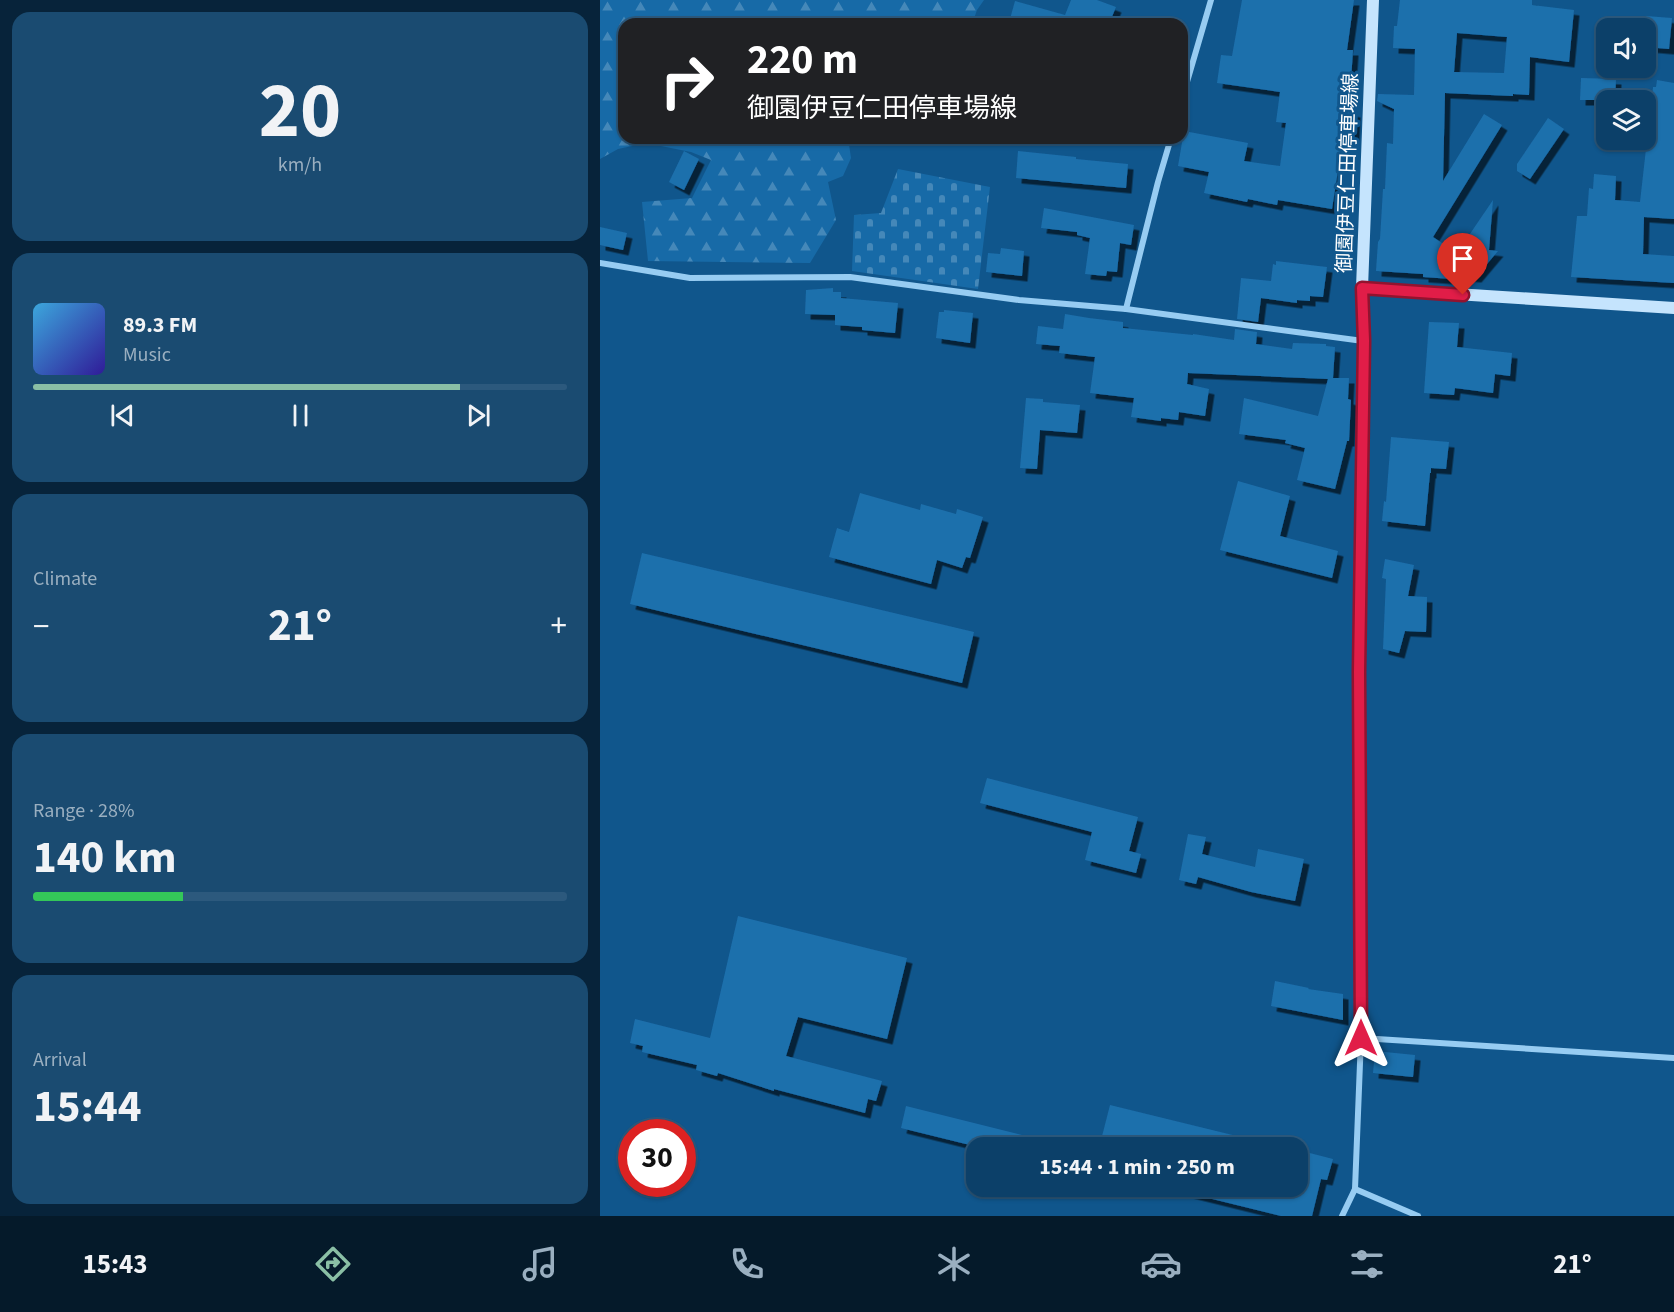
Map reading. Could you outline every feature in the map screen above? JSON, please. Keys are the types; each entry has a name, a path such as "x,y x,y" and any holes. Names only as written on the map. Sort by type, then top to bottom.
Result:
{"main road":[{"name":"御園伊豆仁田停車場線","path":"1373,0 1362,288 1674,309"}],"street":[{"path":"1188,79 1211,0"},
{"path":"1126,309 1169,144"},
{"path":"600,263 690,278 850,277 1019,300 1126,309 1364,341"},
{"path":"1342,1216 1356,1189 1361,1038 1359,672 1364,341 1362,288"},
{"path":"1361,1038 1674,1058"},
{"path":"1356,1189 1418,1216"}],"green space":[{"path":"600,0 984,0 974,18 618,18 618,144 641,144 618,149 600,159"},
{"path":"651,144 849,144 851,158 843,176 828,182 836,220 810,263 648,261 642,202 692,198 711,160 691,152"},
{"path":"898,169 990,187 978,289 852,271 854,215 881,213"}],"building":[{"path":"1071,0 1097,0 1116,7 1111,18 1010,18 1015,1 1065,15"},
{"path":"1242,0 1354,0 1347,50 1353,50 1349,111 1355,112 1354,134 1350,152 1341,151 1332,209 1278,200 1277,205 1248,199 1247,202 1204,193 1209,172 1178,166 1182,144 1188,144 1188,132 1248,143 1244,161 1280,166 1286,123 1276,122 1280,92 1217,83 1221,55 1232,56"},
{"path":"1400,0 1532,0 1532,5 1574,10 1569,62 1530,57 1529,95 1445,93 1443,181 1484,114 1502,125 1433,237 1457,253 1493,200 1489,250 1498,251 1476,277 1467,276 1466,280 1376,271 1383,189 1385,189 1387,143 1393,144 1394,109 1377,101 1378,94 1414,95 1415,49 1393,48 1394,26 1397,26","holes":["1457,33 1507,37 1504,73 1454,72"]},
{"path":"1646,16 1672,18 1669,49 1656,48 1656,18 1646,18"},
{"path":"1581,78 1616,79 1615,90 1596,90 1596,100 1580,100"},
{"path":"1657,80 1674,83 1674,219 1644,217 1643,254 1674,256 1674,283 1571,277 1577,216 1587,216 1589,188 1593,189 1594,174 1616,176 1615,200 1640,202 1646,150 1656,150 1656,90 1653,90 1653,87 1656,87"},
{"path":"1548,118 1564,129 1530,179 1517,171 1517,164"},
{"path":"684,151 699,159 684,190 669,182"},
{"path":"1018,151 1128,164 1126,188 1016,178"},
{"path":"1044,208 1134,225 1131,245 1120,243 1117,272 1107,271 1106,276 1085,274 1090,238 1077,235 1077,232 1041,228"},
{"path":"600,227 627,233 623,250 600,245"},
{"path":"1001,248 1024,251 1022,276 986,272 988,253 1000,254"},
{"path":"1276,261 1327,267 1323,297 1310,296 1310,301 1297,300 1297,303 1261,298 1258,322 1237,319 1241,278 1271,281 1273,264 1276,265"},
{"path":"833,288 833,292 841,292 841,298 898,303 895,333 835,325 835,315 805,314 806,290"},
{"path":"944,310 973,313 970,343 936,338 939,312 944,312"},
{"path":"1065,314 1123,322 1123,328 1234,340 1235,329 1257,332 1256,344 1292,349 1293,343 1326,344 1326,346 1335,347 1333,378 1349,378 1348,399 1351,400 1349,441 1347,441 1335,489 1297,480 1305,448 1285,443 1286,440 1239,434 1244,398 1318,416 1328,379 1188,373 1187,384 1209,389 1205,416 1179,412 1178,420 1161,418 1161,421 1131,417 1134,398 1090,393 1095,357 1059,353 1060,346 1036,344 1038,326 1063,329"},
{"path":"1429,322 1459,323 1457,347 1512,353 1510,376 1495,374 1493,393 1455,388 1454,395 1424,393"},
{"path":"1026,398 1080,405 1077,433 1040,430 1037,469 1020,468"},
{"path":"1391,437 1449,442 1446,469 1431,468 1425,526 1382,521 1384,501 1386,502"},
{"path":"1238,481 1290,496 1280,536 1338,551 1332,578 1220,550"},
{"path":"860,493 920,510 921,504 956,514 957,509 983,517 970,558 966,557 962,568 937,560 931,584 829,557 837,528 849,532"},
{"path":"642,553 974,632 962,683 630,604"},
{"path":"1385,559 1414,565 1408,596 1427,597 1426,632 1405,631 1399,653 1383,649 1386,579 1382,578"},
{"path":"987,778 1138,817 1129,851 1141,854 1136,873 1085,860 1092,832 980,803"},
{"path":"1188,834 1206,837 1202,854 1255,867 1258,849 1304,859 1295,901 1251,892 1198,877 1196,884 1179,880"},
{"path":"738,916 907,958 887,1039 798,1017 786,1056 882,1081 876,1101 868,1099 865,1113 774,1089 774,1091 718,1073 717,1076 696,1070 697,1065 642,1052 643,1046 630,1043 635,1019 710,1038"},
{"path":"1275,981 1343,994 1343,1020 1271,1006"},
{"path":"1375,1051 1415,1055 1413,1077 1373,1073"},
{"path":"1110,1105 1241,1137 1102,1137"},
{"path":"906,1106 1030,1137 966,1137 966,1144 901,1128"},
{"path":"1308,1153 1333,1159 1327,1180 1321,1179 1312,1216 1281,1216 1204,1197 1308,1197"}],"route":[{"path":"1361,1038 1359,672 1364,341 1362,288 1463,295"}]}
